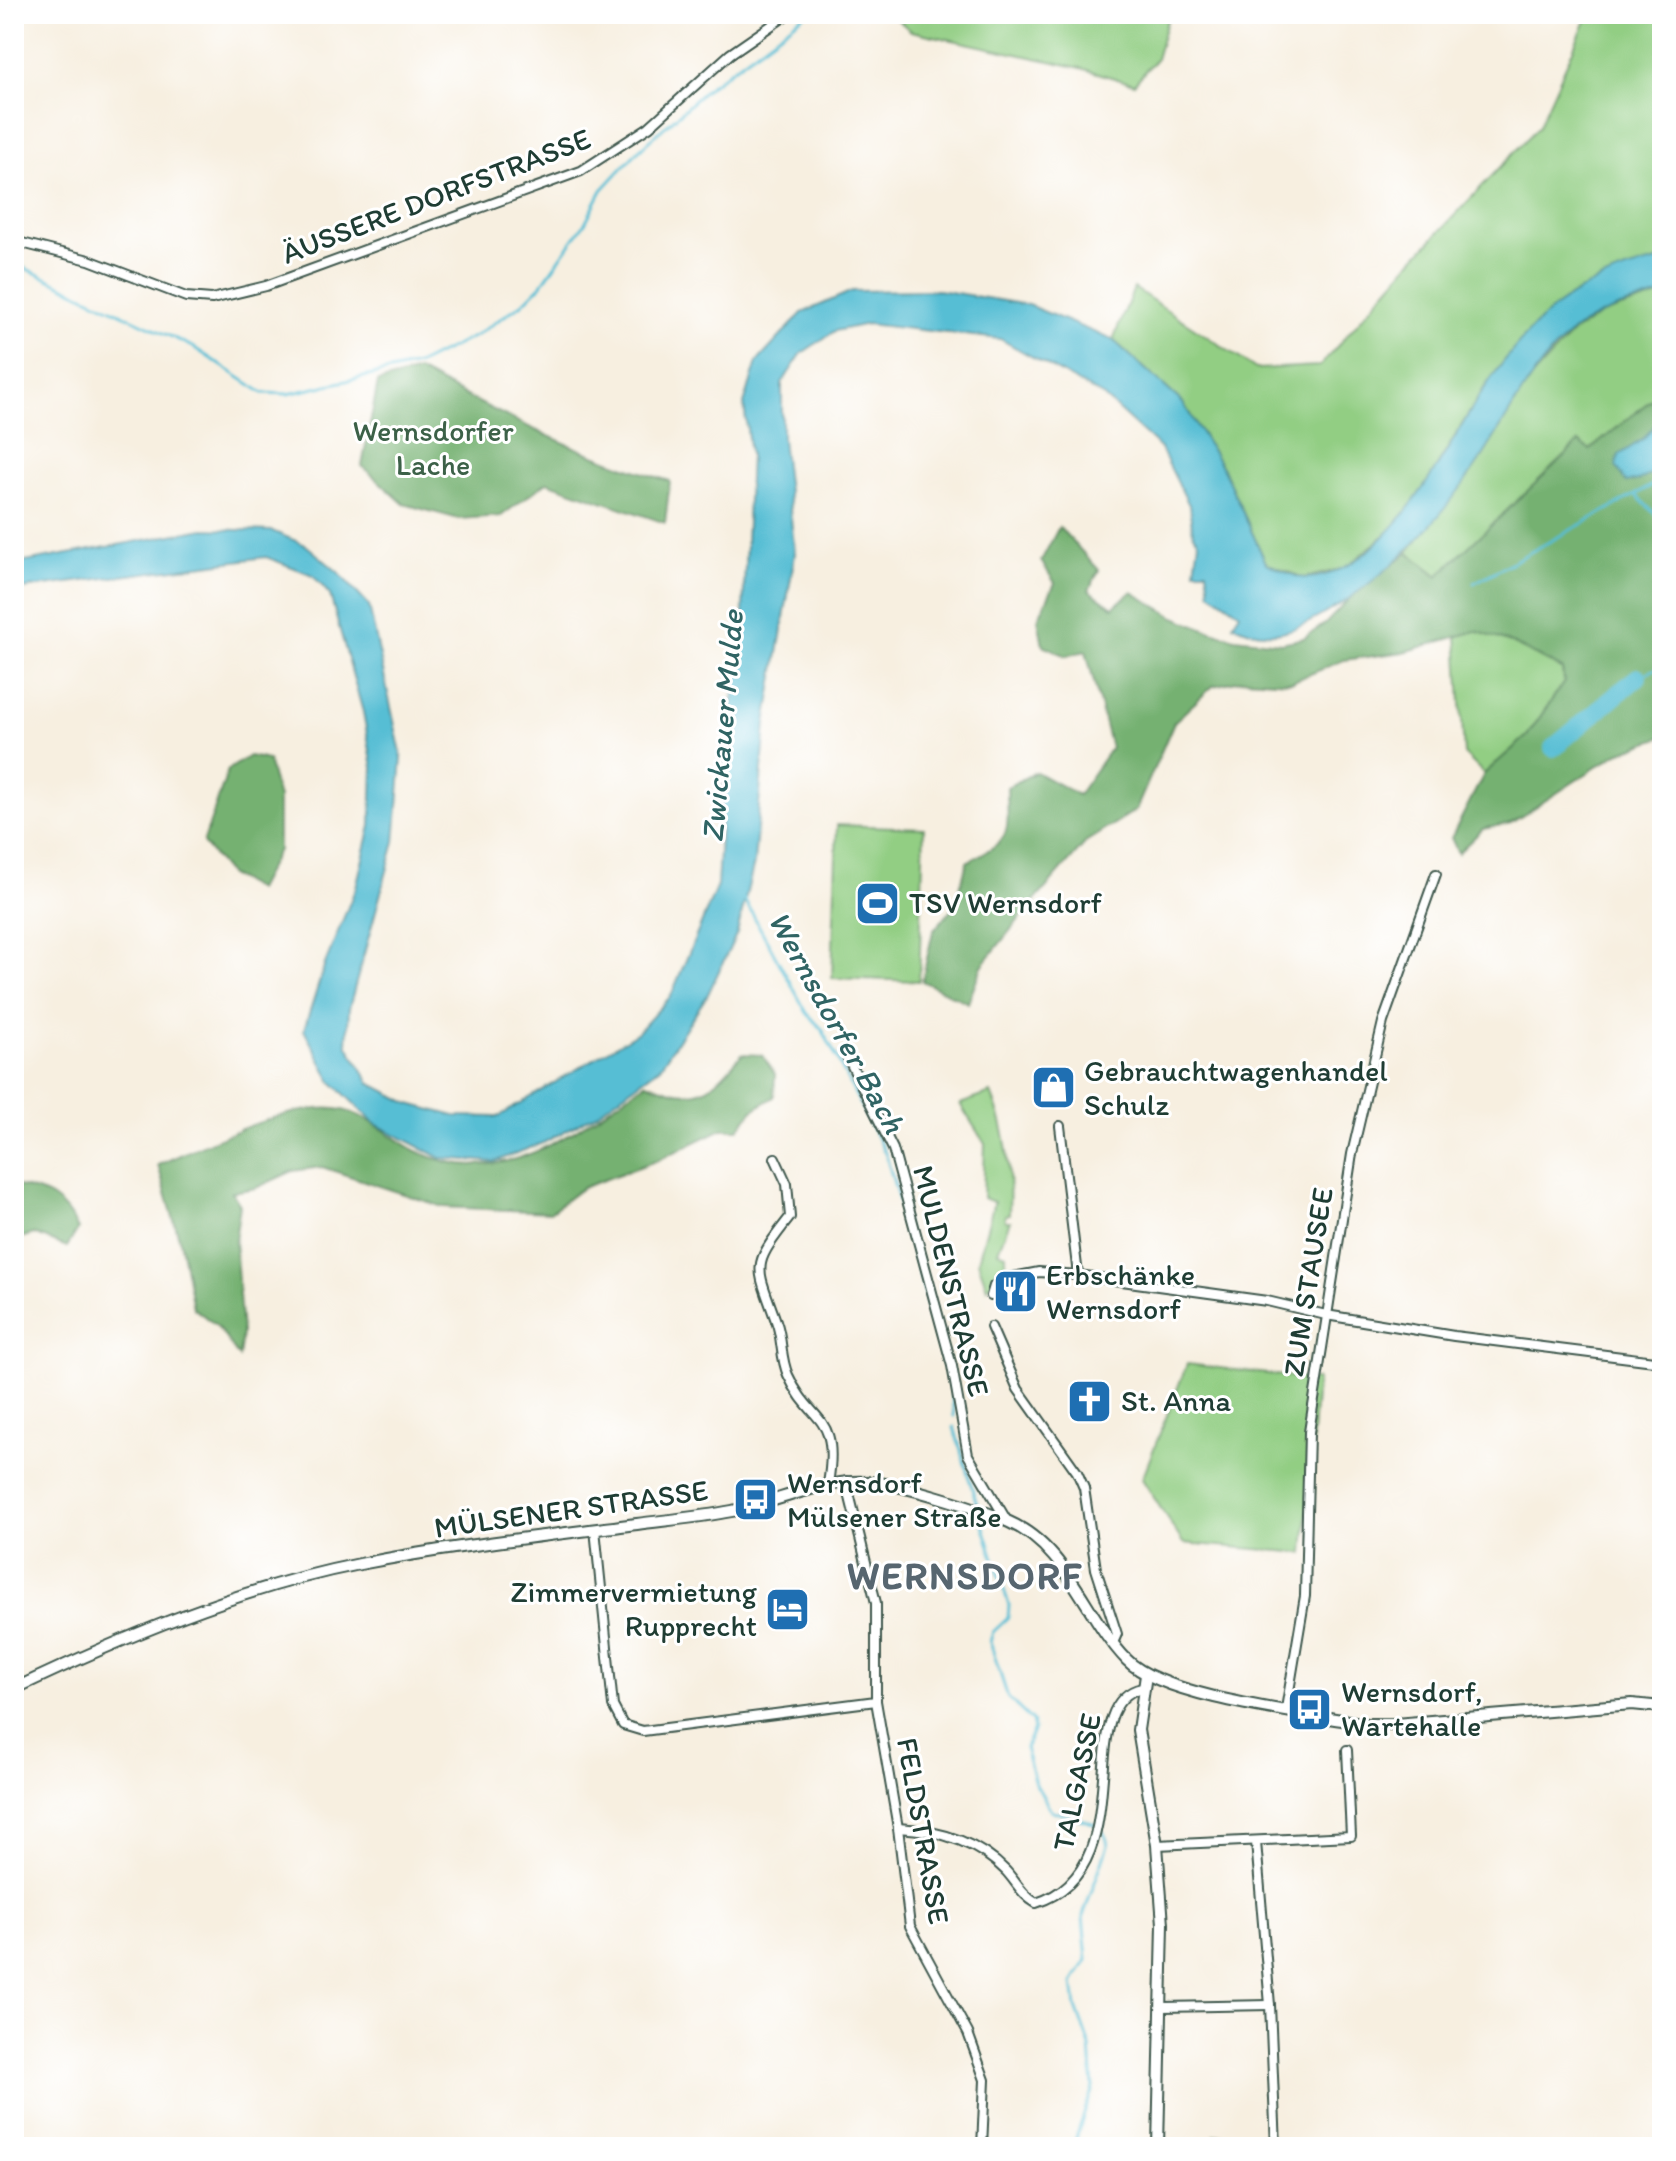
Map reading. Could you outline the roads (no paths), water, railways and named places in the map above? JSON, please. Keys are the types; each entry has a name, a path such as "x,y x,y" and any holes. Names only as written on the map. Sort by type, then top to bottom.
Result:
{"street":[{"name":"ÄUSSERE DORFSTRASSE","path":"14,241 75,255 159,289 197,298 212,299 266,286 581,171 649,127 710,70 788,14"},
{"name":"ZUM STAUSEE","path":"1286,1709 1305,1596 1309,1432 1352,1154 1383,1022 1436,874"},
{"name":"MULDENSTRASSE","path":"845,1052 893,1149 952,1366 968,1455 1007,1521"},
{"path":"1060,1126 1078,1275"},
{"path":"775,1158 787,1184 790,1217 767,1246 758,1274 778,1327 782,1358 789,1378 827,1426 832,1461 828,1484"},
{"path":"991,1296 994,1286 1003,1279 1039,1272 1078,1275 1267,1301 1326,1315 1662,1362"},
{"path":"991,1327 1018,1389 1077,1472 1084,1488 1096,1569 1117,1634 1113,1643"},
{"name":"MÜLSENER STRASSE","path":"14,1689 94,1652 312,1575 360,1564 732,1511 846,1481 899,1487 990,1515 1025,1530 1051,1554 1081,1590 1113,1643 1146,1675 1180,1690 1366,1724 1632,1704 1662,1707"},
{"name":"FELDSTRASSE","path":"846,1481 876,1603 876,1701 898,1828 910,1926 968,2033 985,2080 982,2147"},
{"name":"FELDSTRASSE","path":"595,1529 613,1706 623,1725 643,1731 876,1701"},
{"path":"1146,1675 1138,1730 1157,1845 1163,1924 1158,2147"},
{"name":"TALGASSE","path":"898,1828 934,1830 953,1836 1006,1871 1024,1896 1036,1903 1053,1897 1080,1874 1098,1827 1102,1774 1112,1714 1123,1695 1142,1688"},
{"path":"1157,1845 1351,1836 1347,1750"},
{"path":"1256,1842 1270,2005 1276,2147"},
{"path":"1163,2007 1270,2005"}],"water":[{"path":"1662,260 1662,295 1592,319 1558,345 1523,391 1451,501 1415,542 1353,596 1317,618 1282,632 1258,633 1233,624 1240,613 1210,592 1207,570 1195,570 1199,542 1193,533 1189,505 1161,449 1104,397 1000,339 867,324 835,331 802,353 782,383 782,439 795,554 766,723 754,863 737,933 708,994 660,1067 596,1114 545,1142 494,1162 441,1158 375,1124 332,1082 304,1030 325,964 356,887 371,826 373,767 363,712 330,595 313,575 266,557 14,590 14,564 204,529 272,531 306,545 338,572 369,606 402,758 395,842 349,1008 347,1044 370,1083 410,1104 455,1116 498,1117 638,1032 671,996 717,886 726,736 741,656 750,455 744,404 757,362 802,313 852,291 938,290 1028,305 1113,340 1183,403 1224,471 1266,563 1306,578 1335,571 1363,556 1388,532 1432,474 1484,389 1522,340 1547,314 1572,295 1601,280"},
{"path":"1662,417 1662,469 1638,481 1626,482 1616,466 1619,455 1643,439"}],"waterway":[{"path":"14,263 193,347 263,393 288,394 417,365 475,336 522,304 542,284 585,223 602,190 638,151 711,85 806,14"},
{"path":"1474,583 1662,480"},
{"path":"1636,495 1662,521"},
{"path":"1638,677 1662,666"},
{"path":"1553,748 1638,677"},
{"name":"Wernsdorfer Bach","path":"744,899 807,1013 822,1029 886,1155 951,1386 954,1416"},
{"name":"Wernsdorfer Bach","path":"954,1427 978,1508"},
{"name":"Wernsdorfer Bach","path":"980,1515 1009,1605 1008,1618 993,1632 990,1642 1008,1698 1032,1721 1034,1729 1025,1748 1035,1783 1051,1810 1094,1824 1105,1835 1108,1845 1083,1916 1087,1960 1073,1983 1076,2007 1090,2046 1093,2088 1073,2147"}],"place":[{"name":"TSV Wernsdorf","path":"878,903"},
{"name":"Gebrauchtwagenhandel Schulz","path":"1053,1088"},
{"name":"Erbschänke Wernsdorf","path":"1015,1292"},
{"name":"St. Anna","path":"1090,1401"},
{"name":"Wernsdorf Mülsener Straße","path":"756,1500"},
{"name":"Zimmervermietung Rupprecht","path":"788,1609"},
{"name":"Wernsdorf, Wartehalle","path":"1310,1709"}],"district":[{"name":"WERNSDORF","path":"965,1576"}],"park label":[{"name":"Wernsdorfer Lache","path":"433,448"}],"water label":[{"name":"Zwickauer Mulde","path":"722,726"}]}
